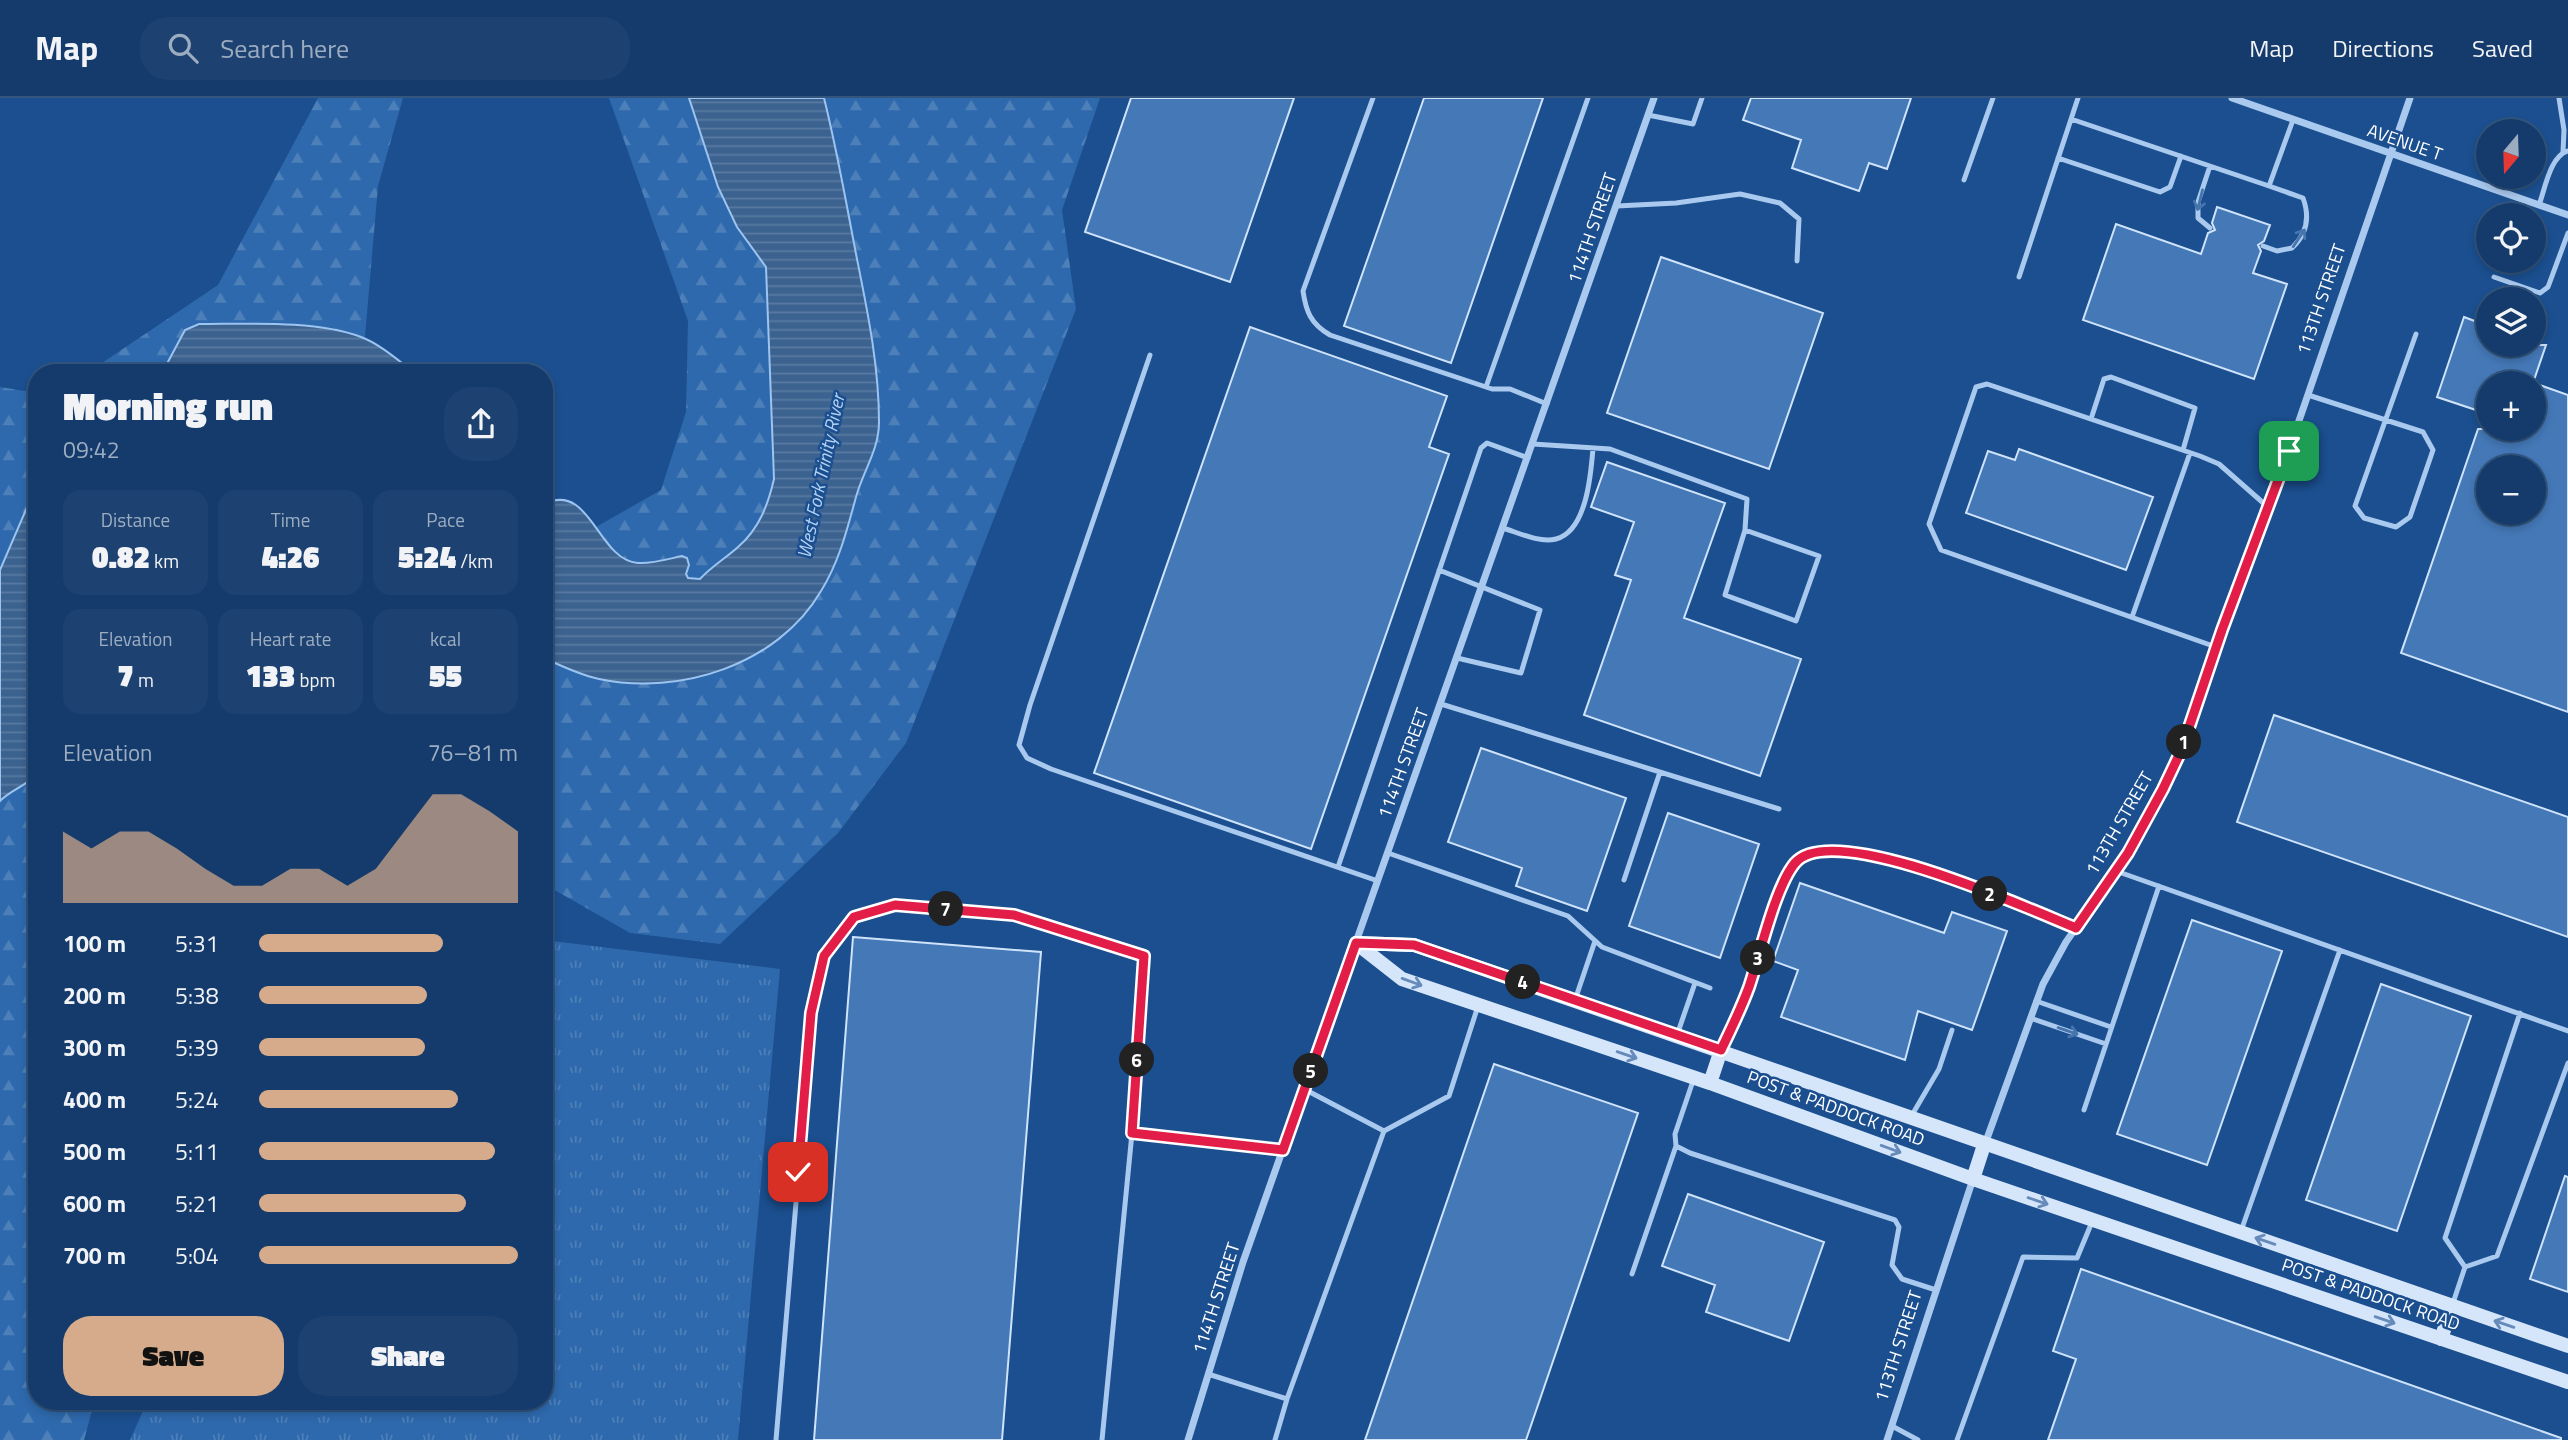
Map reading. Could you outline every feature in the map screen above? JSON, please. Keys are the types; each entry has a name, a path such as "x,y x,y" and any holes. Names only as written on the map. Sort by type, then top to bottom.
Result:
{"street":[{"name":"114TH STREET","path":"1188,1440 1244,1262 1304,1089 1654,98"},
{"name":"AVENUE T","path":"2232,98 2533,203"},
{"name":"113TH STREET","path":"1887,1440 1984,1145 2043,984 2076,928 2116,871 2158,800 2181,751 2216,647 2269,508 2410,98"},
{"name":"AVENUE T","path":"2546,207 2568,215"},
{"name":"POST & PADDOCK ROAD","path":"1356,943 1414,945 2568,1346"},
{"name":"POST & PADDOCK ROAD","path":"1356,943 1402,979 1710,1083 1973,1179 2568,1382"},
{"path":"1710,1083 1721,1050"},
{"path":"2441,1339 2452,1306"}],"lane":[{"path":"1373,98 1303,291 1306,310 1316,327 1330,335 1492,389 1510,389 1547,404"},
{"path":"1486,387 1588,98"},
{"path":"1648,115 1693,124 1702,98"},
{"path":"1964,180 1993,98"},
{"path":"2019,277 2078,98"},
{"path":"2540,203 2553,165 2565,151 2559,98"},
{"path":"2071,119 2303,198 2307,218 2304,232 2298,242 2283,251 2263,246"},
{"path":"2269,186 2293,120"},
{"path":"2058,158 2160,192 2170,187 2181,156"},
{"path":"2210,166 2197,209 2198,218 2210,228"},
{"path":"1617,206 1676,204 1741,194 1780,203 1798,219 1797,261"},
{"path":"2494,277 2540,293 2548,287 2568,233"},
{"path":"2308,395 2384,420 2423,432 2433,450 2410,517 2396,527 2364,518 2355,506 2384,420 2416,334"},
{"path":"1150,355 1030,705 1019,745 1027,758 1051,769 1378,881"},
{"path":"2091,419 2104,379 2111,377 2195,408 2186,451 2132,617"},
{"path":"2216,647 1941,550 1929,524 1976,387 1987,384 2218,464 2269,508"},
{"path":"1338,867 1483,444 1487,443 1528,458"},
{"path":"1533,444 1610,449 1747,499 1745,530 1725,595 1796,621 1819,556 1745,530"},
{"path":"1503,528 1541,539 1555,539 1567,534 1577,520 1584,502 1590,480 1593,448"},
{"path":"1439,570 1483,585 1540,610 1521,673 1457,658"},
{"path":"1441,704 1779,810"},
{"path":"1624,880 1660,772"},
{"path":"1721,1050 1748,988 1784,879 1797,860 1816,851 1858,852 1901,863 2076,928"},
{"path":"1388,853 1567,916 1602,947 1710,988"},
{"path":"2116,871 2568,1031"},
{"path":"2084,1110 2159,886"},
{"path":"776,1440 811,1013 824,956 854,917 895,905 1014,915 1144,956 1132,1133 1102,1440"},
{"path":"1575,1000 1595,941"},
{"path":"2240,1233 2340,950"},
{"path":"1677,1035 1695,983"},
{"path":"2036,1001 2111,1027"},
{"path":"1275,1440 1287,1399 1384,1130 1448,1096 1479,1005"},
{"path":"2465,1267 2445,1238 2520,1013"},
{"path":"2030,1018 2106,1044"},
{"path":"1910,1118 1939,1069 1952,1030"},
{"path":"2465,1267 2497,1256 2568,1063"},
{"path":"1632,1275 1676,1146 1675,1134 1694,1078"},
{"path":"1304,1089 1384,1130"},
{"path":"1132,1133 1283,1150"},
{"path":"1676,1146 1690,1153 1895,1220 1899,1227 1892,1265 1902,1279 1936,1290"},
{"path":"1956,1440 2024,1257 2077,1258 2093,1219"},
{"path":"2452,1306 2465,1267"},
{"path":"1208,1374 1287,1399"},
{"path":"1892,1426 1918,1440"}],"green space":[{"path":"318,98 403,98 378,186 364,348 381,364 100,364 218,285"},
{"path":"609,98 1100,98 1062,210 1076,309 906,743 838,833 720,944 630,933 553,889 553,501 596,527 661,490 686,412 688,321"},
{"path":"0,387 28,392 28,1410 94,1410 84,1440 0,1440"},
{"path":"553,941 780,969 738,1440 130,1440 143,1410 553,1410"}],"water":[{"name":"West Fork Trinity River","path":"689,98 824,98 872,337 879,422 874,451 859,487 838,557 827,580 802,617 779,638 753,656 724,669 693,678 661,683 599,679 553,662 553,502 560,500 573,503 624,559 643,563 682,556 687,558 689,565 686,574 688,578 700,579 752,532 766,507 774,479 766,267 737,227 718,187"},
{"path":"199,324 281,324 323,328 361,337 403,364 167,364 185,330"},
{"path":"28,505 28,782 0,801 0,570"}],"building":[{"path":"1131,98 1294,98 1230,282 1085,232"},
{"path":"1424,98 1543,98 1451,363 1344,326"},
{"path":"1751,98 1911,98 1887,169 1869,163 1859,191 1792,168 1801,140 1743,120"},
{"path":"2217,207 2270,225 2264,241 2258,245 2261,251 2253,273 2287,284 2254,379 2083,320 2116,224 2201,254 2208,233 2215,230 2212,223"},
{"path":"1661,257 1823,313 1769,469 1607,413"},
{"path":"2464,317 2476,322 2476,357 2542,357 2537,371 2476,371 2476,410 2437,397"},
{"path":"1250,327 1447,396 1429,447 1449,454 1311,849 1094,773"},
{"path":"2546,387 2568,395 2568,712 2401,653 2476,435 2476,441 2546,441"},
{"path":"2019,449 2153,497 2126,570 1966,513 1988,451 2015,460"},
{"path":"1607,462 1725,503 1684,618 1801,659 1760,776 1584,715 1631,580 1615,575 1634,522 1591,507"},
{"path":"2274,715 2568,817 2568,937 2237,822"},
{"path":"1481,748 1626,798 1587,911 1516,886 1522,868 1448,842"},
{"path":"1668,813 1759,844 1720,958 1629,926"},
{"path":"1800,883 1944,933 1952,912 2007,931 1972,1030 1918,1011 1905,1060 1781,1017 1798,970 1773,961"},
{"path":"2192,920 2282,951 2207,1165 2117,1134"},
{"path":"853,937 1041,952 1002,1440 814,1440"},
{"path":"2381,984 2471,1016 2397,1231 2306,1200"},
{"path":"1494,1064 1638,1113 1526,1440 1365,1440"},
{"path":"2565,1176 2568,1177 2568,1292 2530,1279"},
{"path":"1688,1194 1824,1242 1789,1341 1706,1312 1715,1285 1662,1266"},
{"path":"2081,1269 2561,1440 2048,1440 2076,1359 2053,1351"}],"route":[{"path":"798,1172 811,1013 824,956 854,917 895,905 1014,915 1144,956 1132,1133 1283,1150 1356,943 1414,945 1721,1050 1748,988 1784,879 1797,860 1816,851 1858,852 1901,863 2076,928 2128,853 2181,751 2222,630 2289,451"}]}
